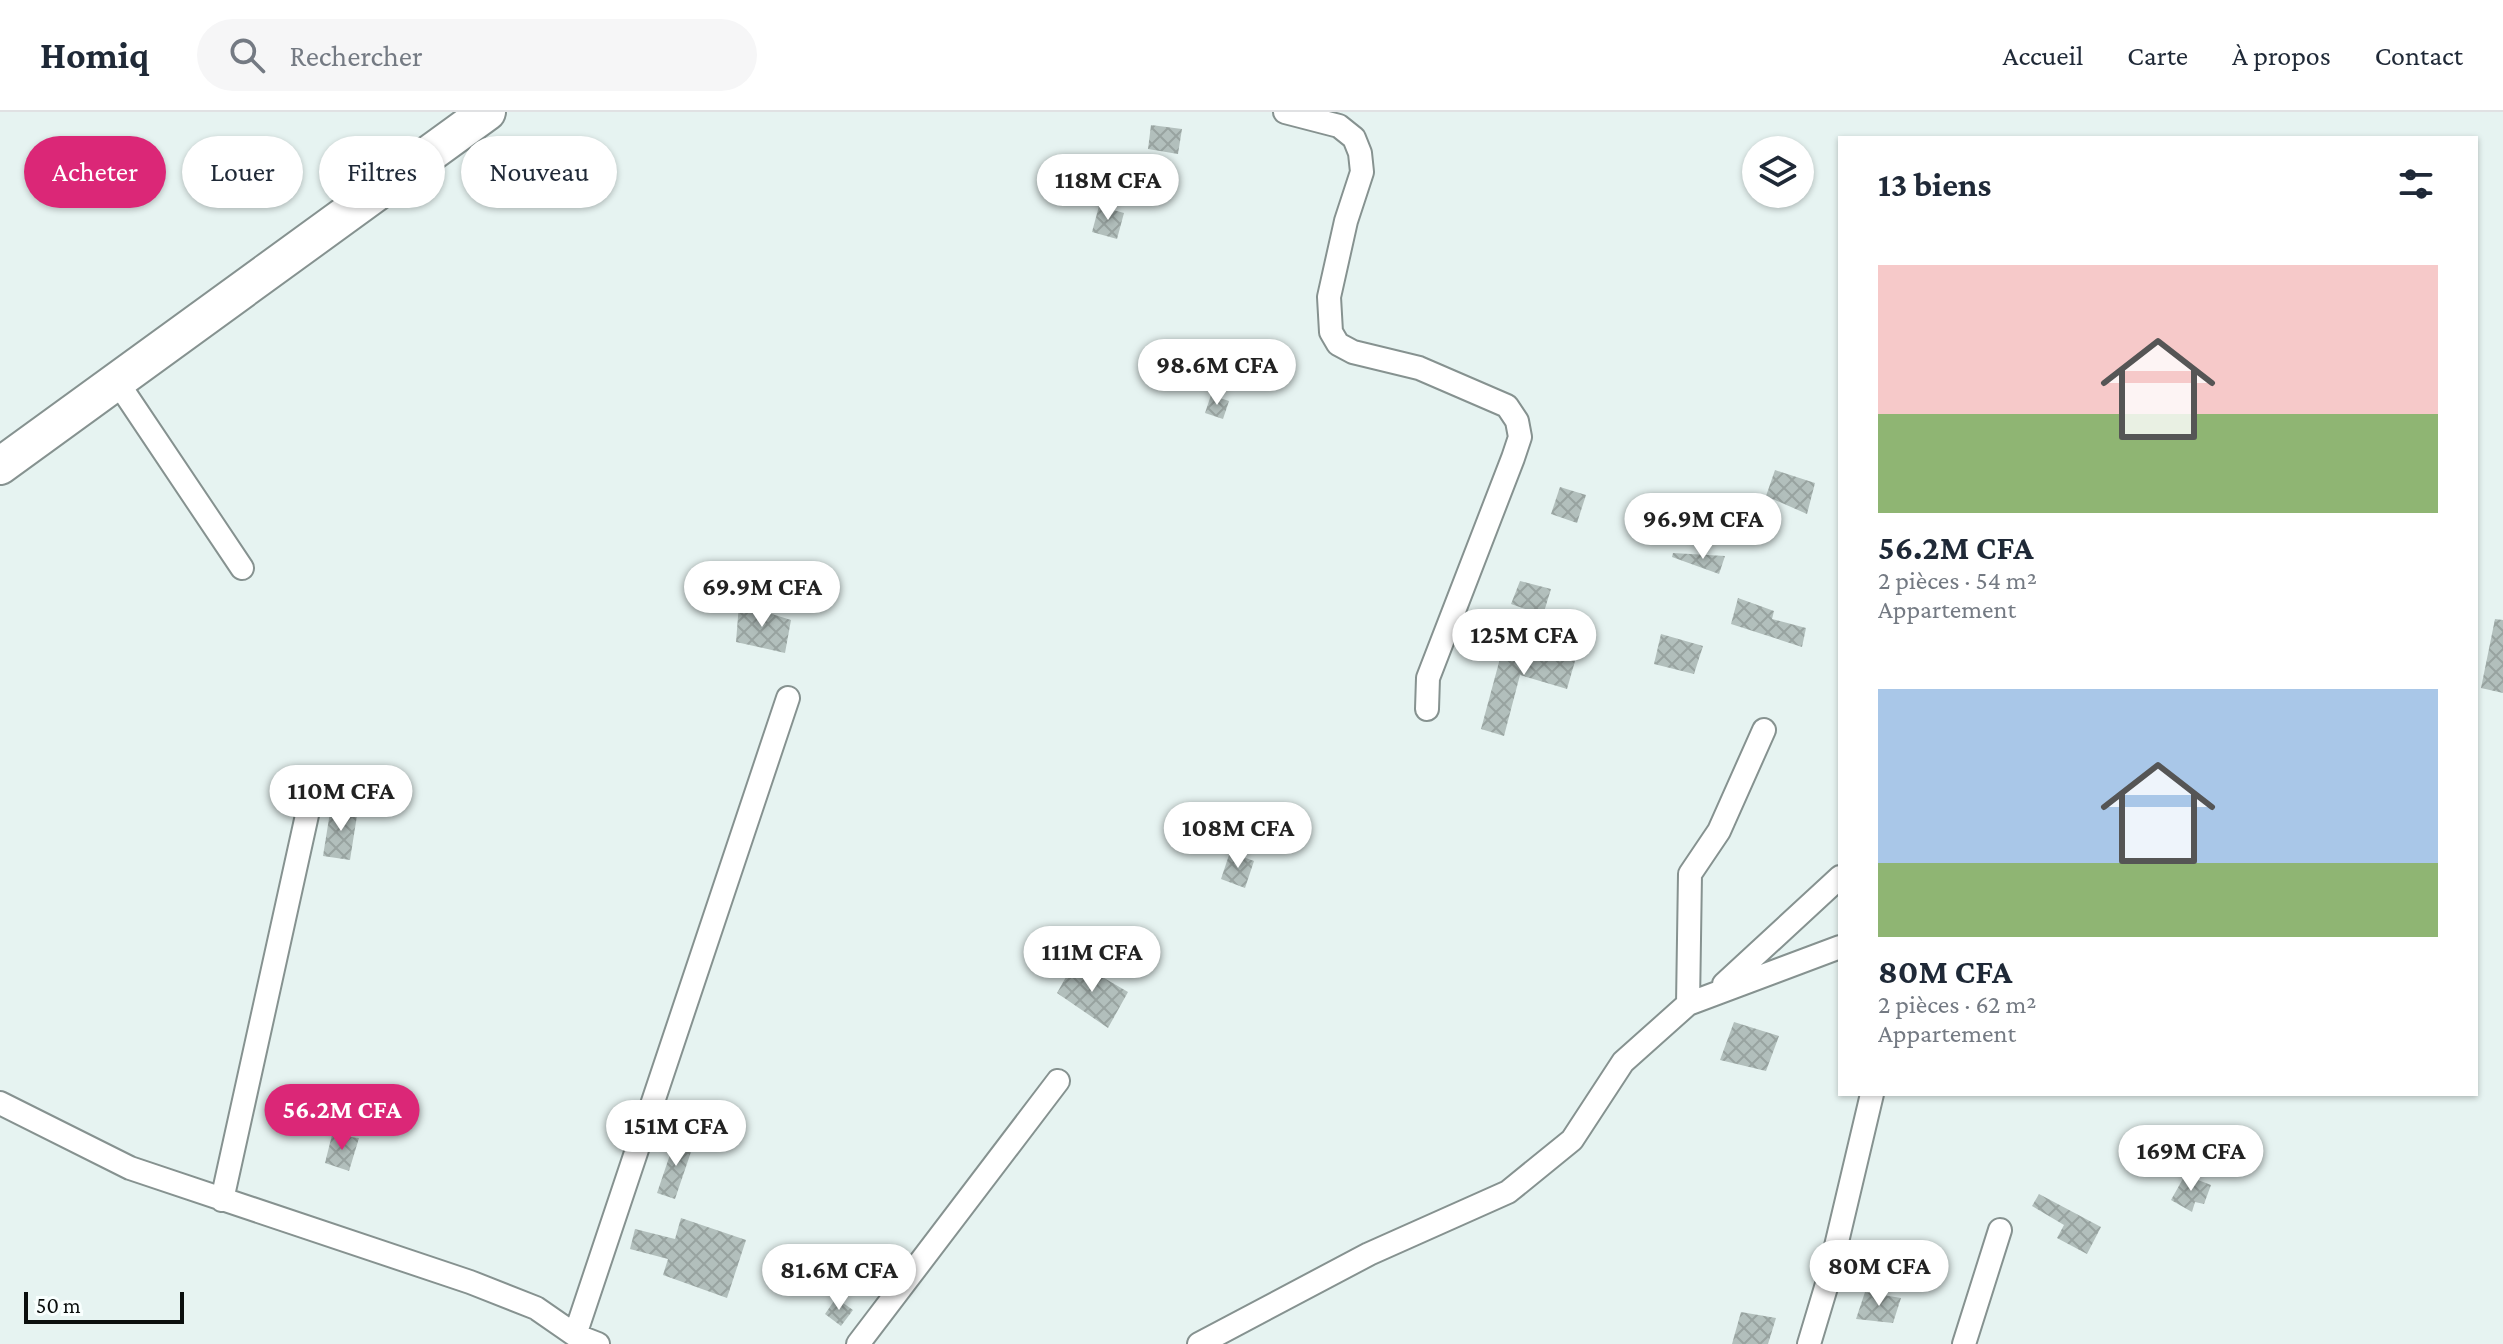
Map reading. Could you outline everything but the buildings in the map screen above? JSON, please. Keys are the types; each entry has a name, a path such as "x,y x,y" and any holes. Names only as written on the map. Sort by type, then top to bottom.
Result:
{"main road":[{"path":"0,466 487,112"}],"street":[{"path":"1285,112 1339,126 1354,138 1360,153 1362,172 1340,242 1329,297 1331,332 1338,344 1353,352 1419,368 1507,406 1517,421 1520,437 1513,458 1428,678 1427,709"},
{"path":"116,380 242,568"},
{"path":"575,1335 788,698"},
{"path":"1688,1004 1690,874 1719,831 1764,730"},
{"path":"222,1200 311,797"},
{"path":"1717,991 1838,879"},
{"path":"1199,1344 1369,1254 1508,1192 1572,1140 1623,1062 1688,1004 1838,948"},
{"path":"858,1344 1058,1081"},
{"path":"1809,1344 1827,1284 1872,1096"},
{"path":"0,1103 130,1168 470,1282 536,1308 575,1335 598,1344"},
{"path":"1964,1344 2000,1230"}]}
